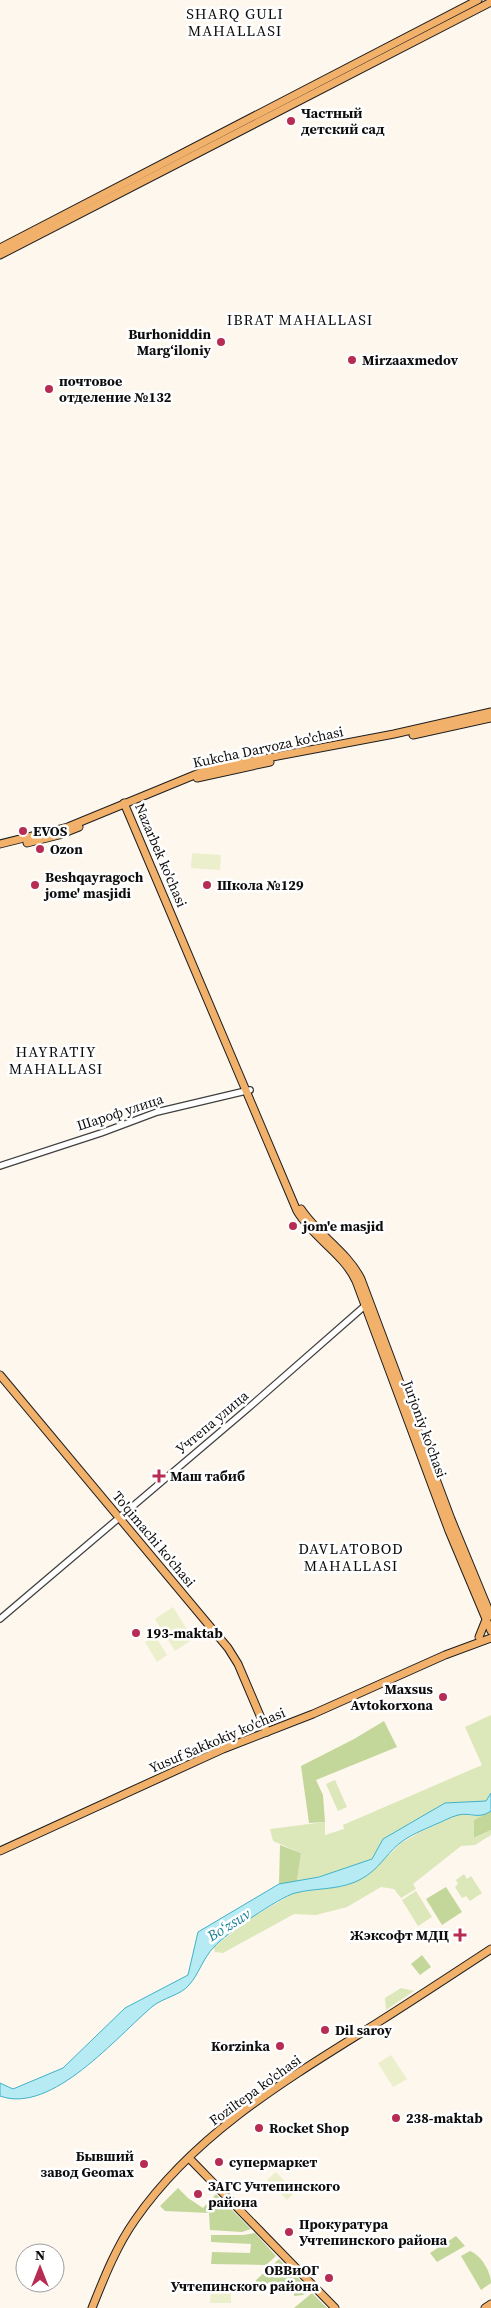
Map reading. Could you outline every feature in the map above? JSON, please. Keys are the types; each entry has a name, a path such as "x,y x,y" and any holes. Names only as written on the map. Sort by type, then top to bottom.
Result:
{"main road":[{"path":"0,248 478,0"},
{"path":"0,255 491,2"},
{"name":"Kukcha Darvoza ko'chasi","path":"0,848 59,835 209,769 394,734 491,712"},
{"name":"Kukcha Darvoza ko'chasi","path":"0,844 58,830 211,774 491,718"},
{"name":"Nazarbek ko'chasi","path":"126,805 301,1209 327,1241"},
{"name":"Jurjoniy ko'chasi","path":"327,1241 354,1266 454,1528 488,1619 491,1632"},
{"name":"To'qimachi ko'chasi","path":"0,1375 230,1651 267,1732"},
{"path":"488,1619 480,1639 491,1644"},
{"name":"Yusuf Sakkokiy ko'chasi","path":"0,1851 223,1749 267,1732 445,1655 491,1632"},
{"name":"Yusuf Sakkokiy ko'chasi","path":"480,1639 491,1638"},
{"name":"Foziltepa ko'chasi","path":"92,2308 108,2269 126,2233 157,2191 190,2159 252,2104 321,2057 491,1949"},
{"name":"Foziltepa ko'chasi","path":"96,2308 109,2276 130,2234 160,2193 190,2159 237,2120 280,2090 491,1953"},
{"path":"190,2159 335,2308"},
{"path":"485,2308 491,2304"}],"street":[{"name":"Шароф улица","path":"0,1166 157,1112 249,1090"},
{"name":"Учтепа улица","path":"0,1619 246,1410 367,1303"}],"green space":[{"path":"192,853 221,855 220,870 191,868"},
{"path":"173,1607 193,1639 175,1651 155,1619"},
{"path":"155,1636 167,1655 157,1662 145,1642"},
{"path":"491,1715 491,1793 486,1801 445,1803 383,1839 372,1859 330,1874 297,1881 301,1853 273,1841 270,1829 325,1822 325,1835 344,1829 343,1825 482,1765 465,1727"},
{"path":"384,1721 397,1747 316,1780 323,1795 325,1822 309,1823 301,1766 354,1739"},
{"path":"335,1780 347,1807 338,1811 326,1784"},
{"path":"491,1811 491,1830 474,1838 474,1820"},
{"path":"460,1814 474,1816 486,1814 474,1820 475,1838 491,1830 491,1835 475,1845 461,1846 413,1884 416,1889 401,1898 394,1889 381,1887 347,1907 316,1915 294,1914 223,1953 215,1952 214,1947 251,1918 294,1893 345,1886 390,1854 401,1843 422,1831"},
{"path":"280,1845 301,1853 297,1881 279,1884"},
{"path":"464,1874 467,1879 471,1876 482,1893 470,1901 466,1896 462,1898 455,1887 458,1884 456,1880"},
{"path":"446,1887 462,1912 442,1925 426,1899"},
{"path":"416,1891 432,1917 418,1926 402,1900"},
{"path":"422,1955 431,1967 420,1975 411,1964"},
{"path":"401,1988 414,1991 386,2010 385,1998"},
{"path":"391,2055 407,2079 393,2087 378,2063"},
{"path":"276,2172 295,2192 287,2200 267,2180"},
{"path":"178,2188 188,2198 203,2208 216,2194 251,2229 242,2232 210,2230 209,2213 165,2211 160,2206"},
{"path":"255,2233 276,2256 266,2265 211,2264 212,2252 250,2253 251,2244 211,2242 211,2235"},
{"path":"456,2236 465,2246 437,2262 430,2253"},
{"path":"470,2251 485,2264 491,2279 491,2283 481,2290 461,2256"},
{"path":"279,2259 310,2290 303,2295 294,2296 294,2287 255,2286 256,2280"},
{"path":"211,2292 231,2293 231,2303 210,2303"},
{"path":"312,2293 327,2308 294,2308"}],"water":[{"name":"Boʻzsuv","path":"491,1793 491,1811 486,1814 455,1816 412,1835 394,1848 375,1869 363,1878 348,1885 295,1893 253,1917 214,1947 186,1988 153,2006 102,2053 62,2084 41,2094 20,2099 0,2096 0,2083 13,2089 63,2068 125,2008 188,1975 198,1932 279,1884 319,1877 372,1859 383,1839 445,1803 486,1801"}],"place":[{"name":"Частный детский сад","path":"291,121"},
{"name":"Burhoniddin Marg‘iloniy","path":"221,342"},
{"name":"Mirzaaxmedov","path":"352,360"},
{"name":"почтовое отделение №132","path":"49,389"},
{"name":"EVOS","path":"23,831"},
{"name":"Ozon","path":"40,849"},
{"name":"Beshqayragoch jome' masjidi","path":"35,885"},
{"name":"Школа №129","path":"207,885"},
{"name":"jom'e masjid","path":"293,1226"},
{"name":"Маш табиб","path":"159,1476"},
{"name":"193-maktab","path":"136,1633"},
{"name":"Maxsus Avtokorxona","path":"443,1697"},
{"name":"Жэксофт МДЦ","path":"460,1935"},
{"name":"Dil saroy","path":"325,2030"},
{"name":"Korzinka","path":"280,2046"},
{"name":"238-maktab","path":"396,2118"},
{"name":"Rocket Shop","path":"259,2128"},
{"name":"супермаркет","path":"219,2162"},
{"name":"Бывший завод Geomax","path":"144,2164"},
{"name":"ЗАГС Учтепинского района","path":"198,2194"},
{"name":"Прокуратура Учтепинского района","path":"289,2232"},
{"name":"ОВВиОГ Учтепинского района","path":"329,2278"}],"district":[{"name":"SHARQ GULI MAHALLASI","path":"235,22"},
{"name":"IBRAT MAHALLASI","path":"300,320"},
{"name":"HAYRATIY MAHALLASI","path":"56,1060"},
{"name":"DAVLATOBOD MAHALLASI","path":"351,1558"}]}
